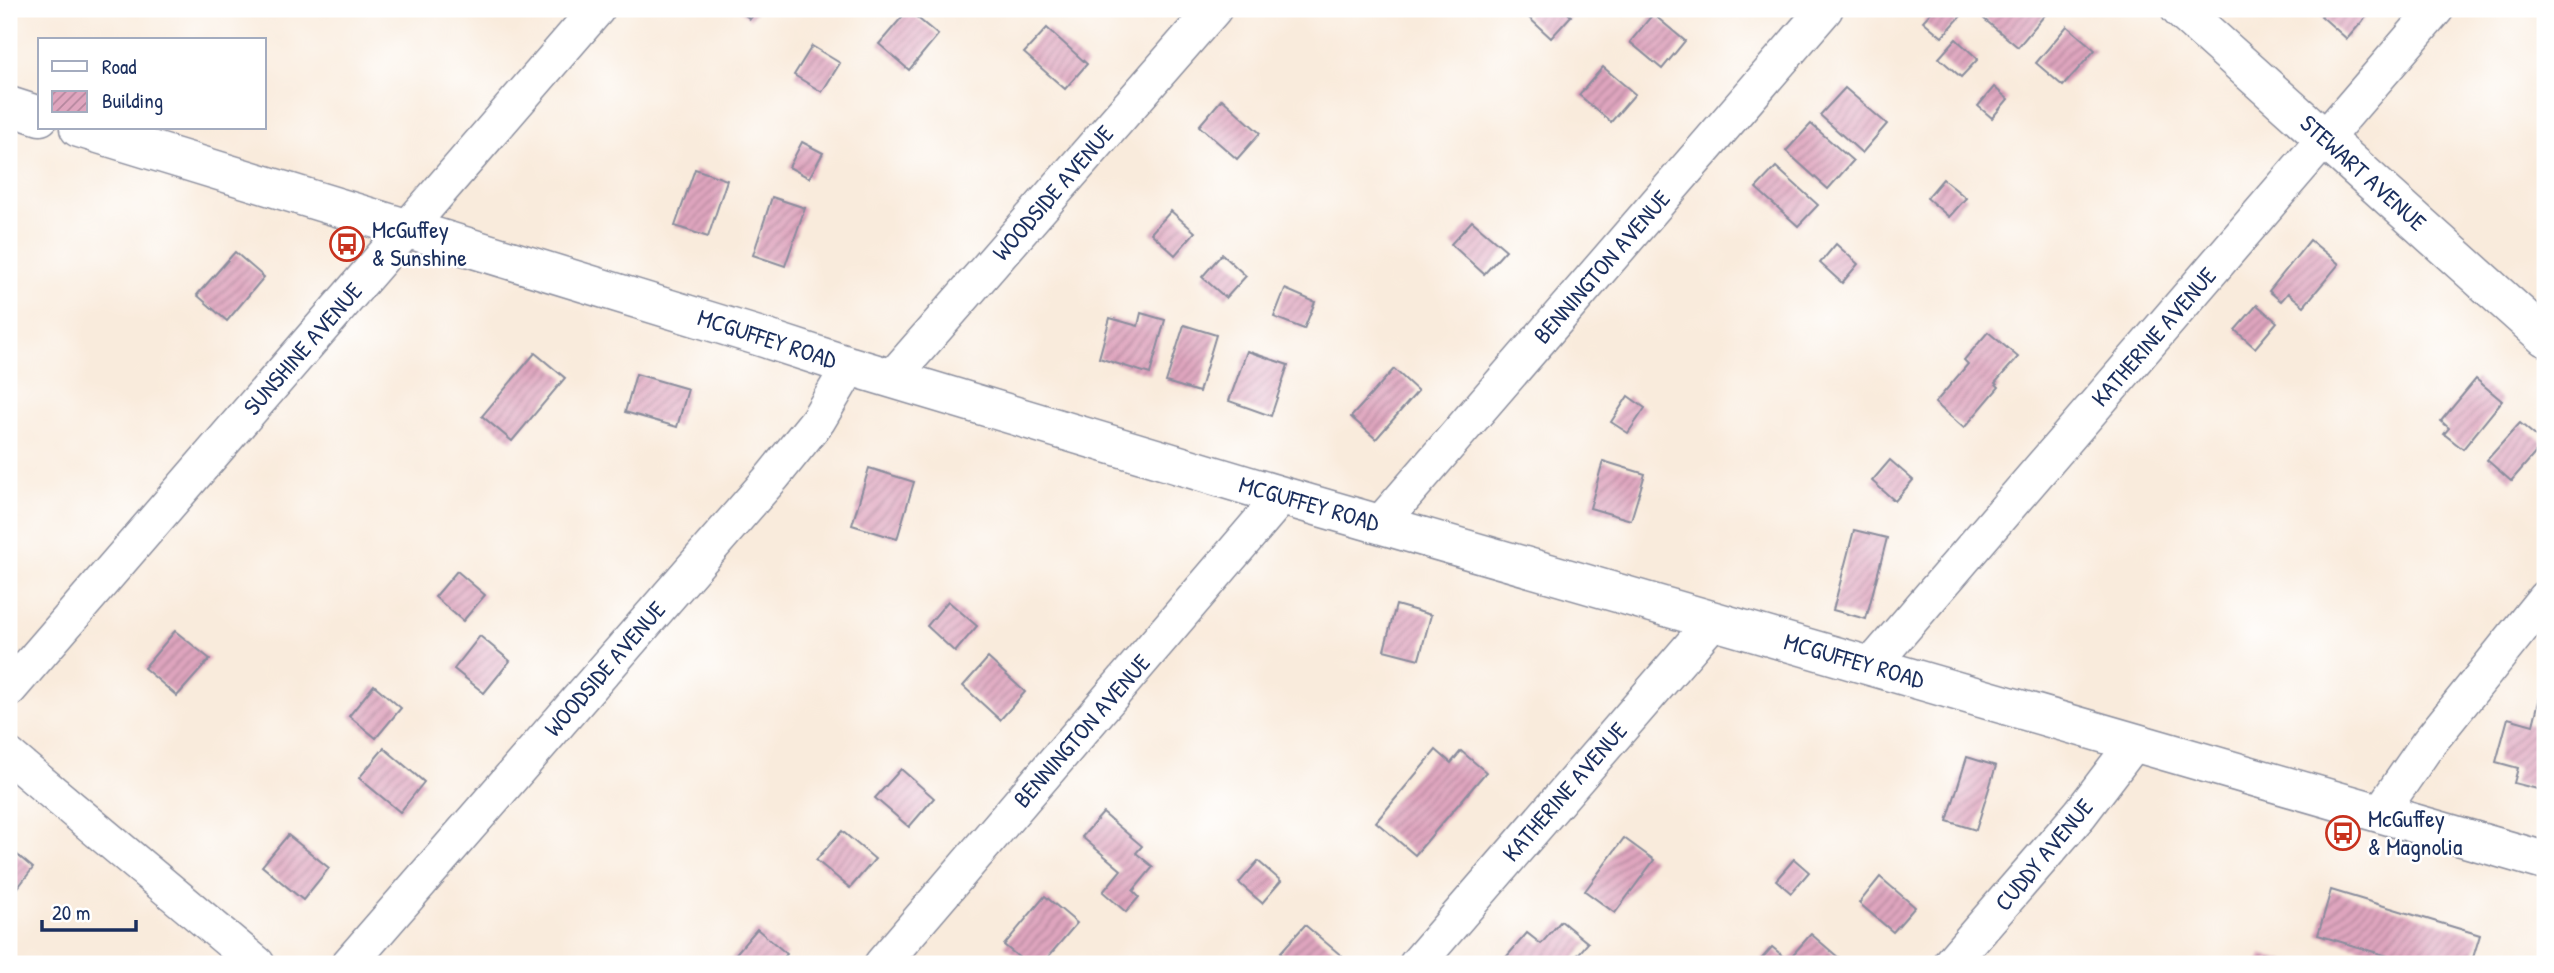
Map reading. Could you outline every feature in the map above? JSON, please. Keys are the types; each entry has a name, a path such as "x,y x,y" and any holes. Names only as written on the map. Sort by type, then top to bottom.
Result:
{"street":[{"name":"SUNSHINE AVENUE","path":"9,689 597,9"},
{"name":"WOODSIDE AVENUE","path":"892,378 1214,9"},
{"name":"BENNINGTON AVENUE","path":"1380,524 1825,9"},
{"name":"STEWART AVENUE","path":"2180,9 2545,337"},
{"name":"KATHERINE AVENUE","path":"1871,666 2436,9"},
{"path":"9,106 38,115"},
{"name":"MCGUFFEY ROAD","path":"86,130 1282,496 2545,861"},
{"name":"WOODSIDE AVENUE","path":"349,964 773,476 818,420 850,366"},
{"name":"BENNINGTON AVENUE","path":"882,964 1282,496"},
{"path":"2381,813 2427,745 2545,598"},
{"name":"KATHERINE AVENUE","path":"1417,964 1713,621"},
{"name":"CUDDY AVENUE","path":"1950,964 2080,814 2134,743"},
{"path":"9,757 257,964"}],"building":[{"path":"738,9 758,9 750,19"},
{"path":"1534,9 1564,9 1571,16 1551,38 1527,16"},
{"path":"1934,9 1954,9 1962,15 1942,37 1923,21"},
{"path":"1993,9 2049,10 2018,47 1984,19"},
{"path":"2327,9 2373,9 2347,39 2321,16"},
{"path":"908,10 938,35 909,70 879,44"},
{"path":"1653,14 1685,41 1662,69 1630,42"},
{"path":"2067,26 2095,50 2063,86 2036,63"},
{"path":"1047,28 1087,64 1065,89 1024,53"},
{"path":"1956,39 1978,59 1961,77 1939,58"},
{"path":"812,46 840,63 822,92 794,75"},
{"path":"1603,67 1635,94 1611,122 1579,95"},
{"path":"1994,87 2008,99 1992,118 1978,106"},
{"path":"1845,88 1887,124 1862,153 1820,115"},
{"path":"1222,99 1260,133 1237,159 1199,126"},
{"path":"1811,124 1853,161 1828,189 1786,151"},
{"path":"802,142 823,153 809,178 789,167"},
{"path":"1776,167 1818,205 1798,226 1756,188"},
{"path":"695,169 727,180 708,237 675,226"},
{"path":"1943,179 1966,198 1949,217 1927,198"},
{"path":"772,197 805,208 785,266 753,255"},
{"path":"1171,211 1195,232 1175,255 1151,233"},
{"path":"1472,221 1506,250 1484,274 1451,244"},
{"path":"2310,240 2339,264 2304,306 2288,293 2281,301 2269,291"},
{"path":"1836,244 1858,264 1842,283 1820,263"},
{"path":"235,252 264,277 227,321 197,295"},
{"path":"1222,254 1246,276 1226,298 1202,277"},
{"path":"1285,289 1315,302 1304,329 1274,317"},
{"path":"2257,305 2277,322 2255,348 2235,330"},
{"path":"1141,313 1165,320 1150,374 1099,358 1110,318 1138,326"},
{"path":"1184,325 1216,335 1199,392 1166,382"},
{"path":"1988,332 2018,357 1995,383 1999,387 1964,428 1935,403 1968,364 1964,360"},
{"path":"1247,351 1288,365 1271,416 1229,401"},
{"path":"535,353 565,378 512,441 482,416"},
{"path":"1394,369 1418,391 1376,439 1351,417"},
{"path":"636,374 688,389 677,427 625,412"},
{"path":"2476,379 2502,401 2463,449 2444,434 2449,428 2441,421"},
{"path":"1628,396 1645,408 1628,433 1611,422"},
{"path":"2520,423 2544,443 2511,481 2487,460"},
{"path":"1890,460 1913,480 1895,501 1872,481"},
{"path":"1603,461 1645,474 1631,520 1590,508"},
{"path":"869,468 914,482 897,539 852,525"},
{"path":"1854,530 1887,538 1866,619 1833,610"},
{"path":"457,571 485,595 463,621 435,597"},
{"path":"948,601 977,626 955,652 927,626"},
{"path":"1396,605 1431,615 1419,659 1384,650"},
{"path":"175,631 210,659 177,696 144,668"},
{"path":"480,636 510,661 484,693 454,669"},
{"path":"988,658 1025,692 1000,720 963,686"},
{"path":"2544,681 2545,791 2514,783 2518,768 2496,762 2508,718 2533,725"},
{"path":"374,685 401,708 376,738 349,716"},
{"path":"384,748 424,782 400,812 359,778"},
{"path":"1436,750 1451,763 1461,751 1486,772 1415,855 1376,822"},
{"path":"1967,757 1996,766 1976,830 1947,821"},
{"path":"901,769 934,798 909,827 875,798"},
{"path":"1103,813 1142,846 1136,853 1153,867 1133,891 1139,897 1126,912 1103,892 1121,870 1082,837"},
{"path":"842,831 875,859 850,888 816,860"},
{"path":"288,835 329,868 303,900 262,866"},
{"path":"1624,838 1654,860 1615,913 1585,891"},
{"path":"9,848 33,868 9,899"},
{"path":"1794,859 1809,872 1791,893 1776,880"},
{"path":"1258,861 1281,881 1262,903 1239,883"},
{"path":"1880,877 1915,907 1893,932 1859,903"},
{"path":"2331,890 2480,935 2471,964 2414,964 2318,935"},
{"path":"1045,896 1077,923 1042,964 1027,964 1004,945"},
{"path":"1561,921 1588,943 1570,964 1502,962 1527,933 1541,944"},
{"path":"1305,925 1343,957 1337,964 1293,964 1280,953"},
{"path":"757,929 787,954 778,964 727,964"},
{"path":"1811,934 1846,964 1757,964 1772,947 1788,960"},
{"path":"2261,954 2295,964 2258,964"}],"place":[{"name":"McGuffey & Sunshine","path":"347,244"},
{"name":"McGuffey & Magnolia","path":"2343,833"}]}
